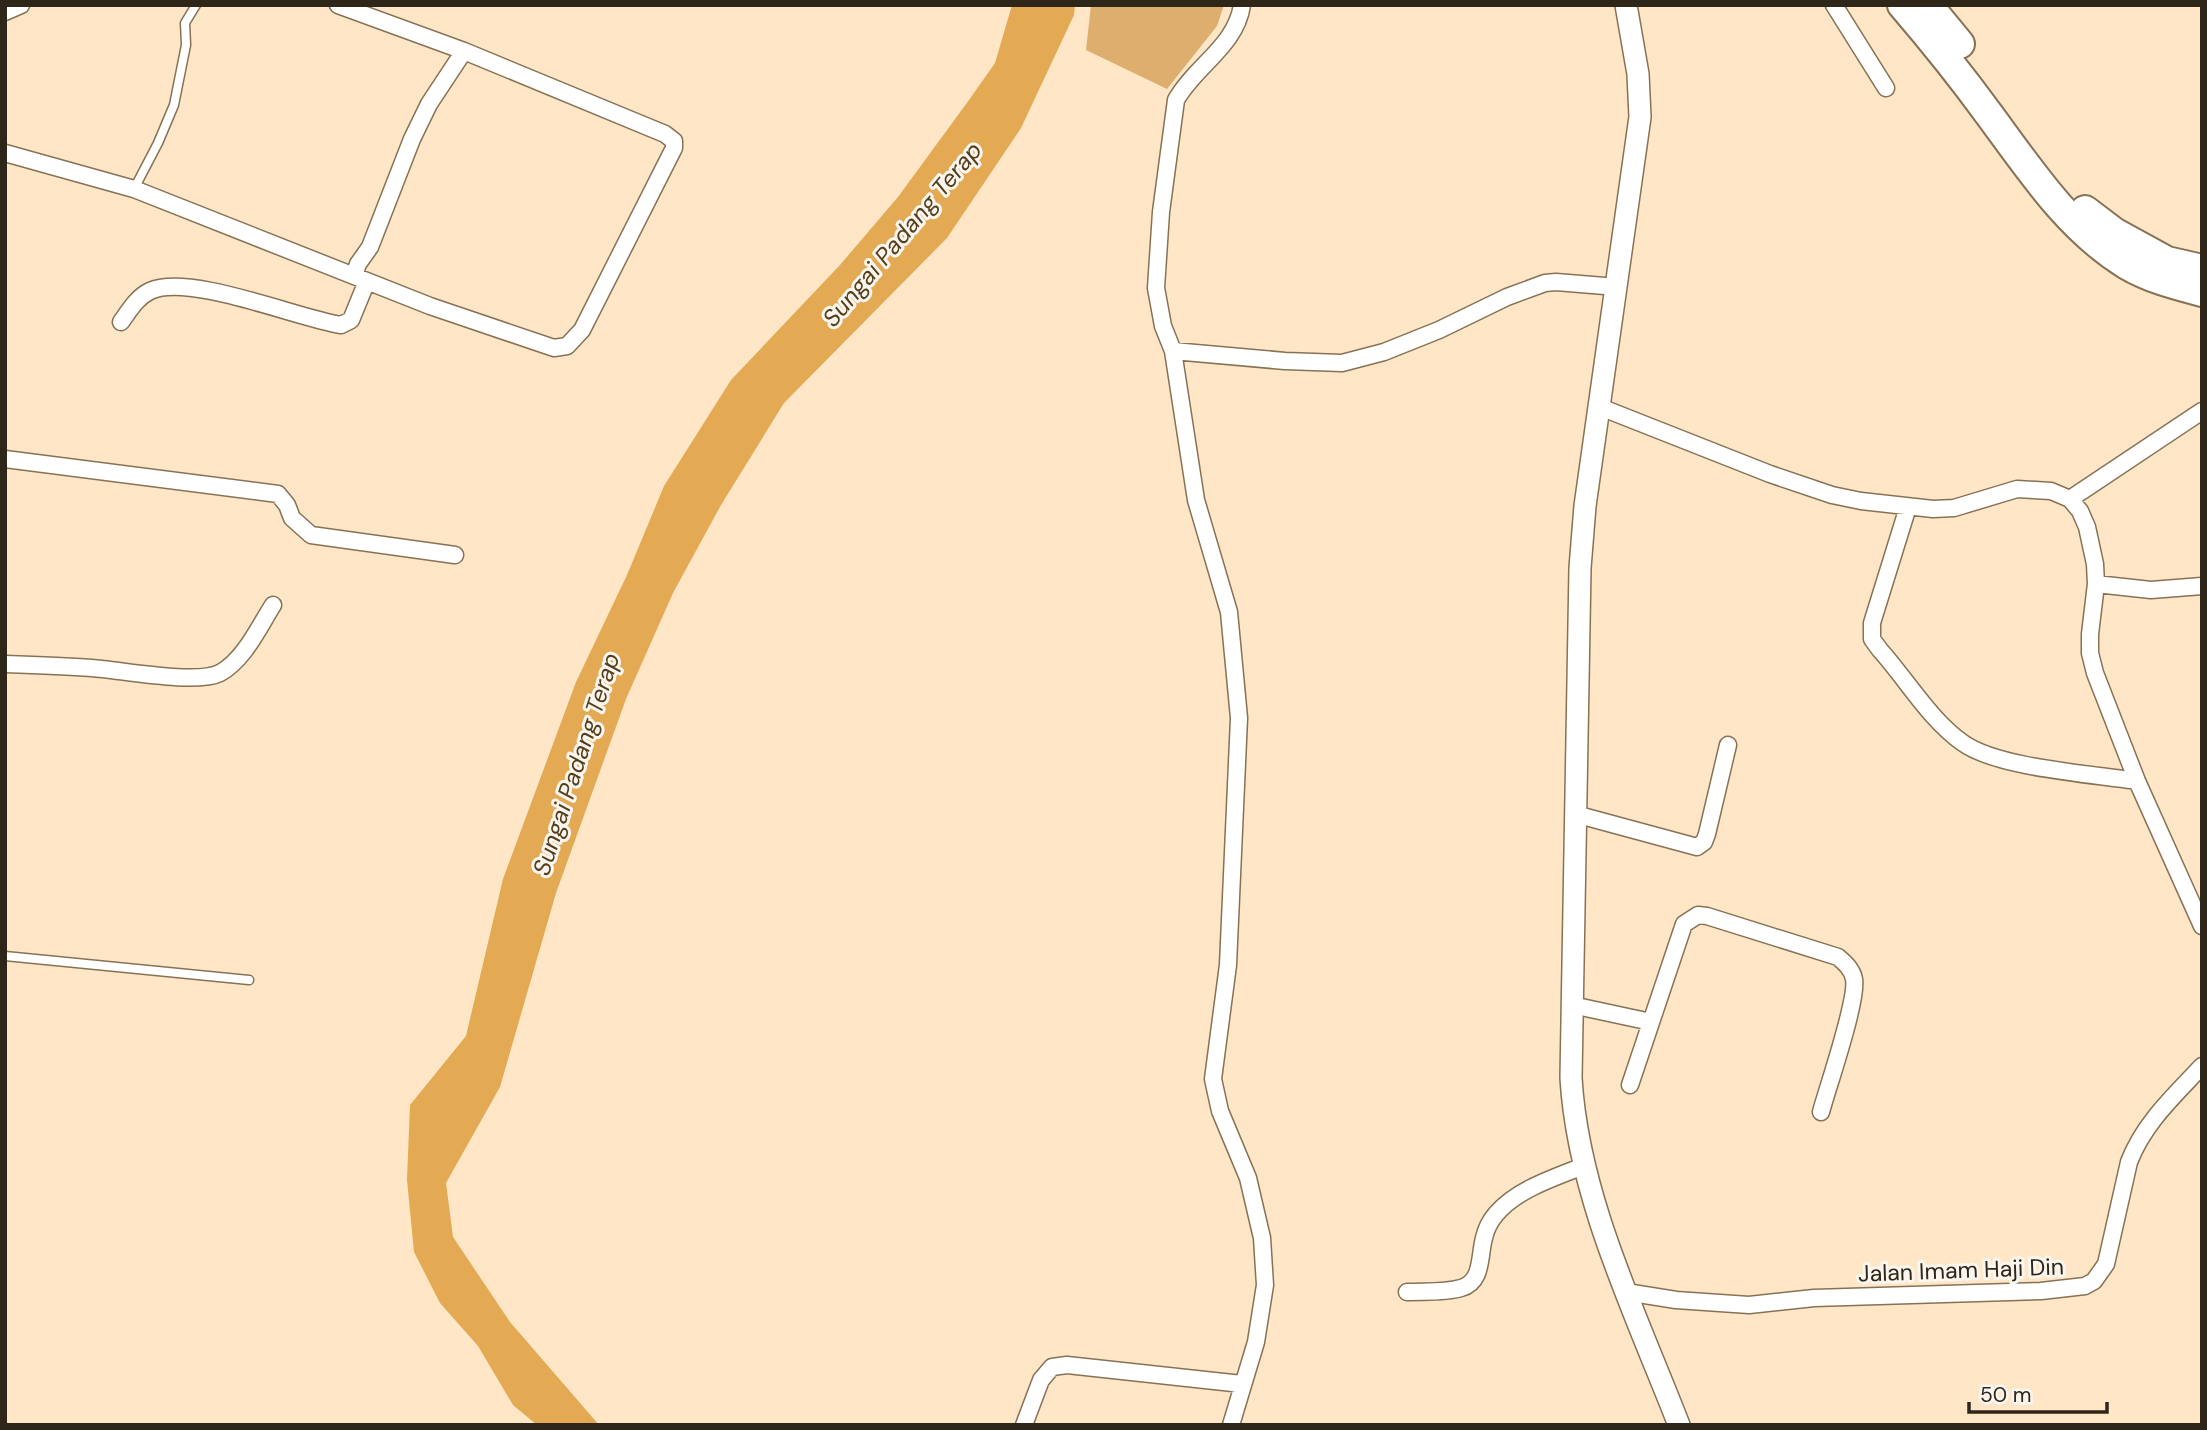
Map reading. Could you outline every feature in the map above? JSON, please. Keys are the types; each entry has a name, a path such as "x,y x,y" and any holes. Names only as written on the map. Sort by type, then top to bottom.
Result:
{"highway":[{"path":"1902,5 1930,37 2027,165 2080,228 2127,265 2154,279 2202,292"},
{"path":"1928,5 2083,208 2114,232 2158,257 2202,269"}],"street":[{"path":"5,12 21,5"},
{"path":"5,153 134,189 430,306 554,348 567,346 582,330 674,148 674,141 664,134 464,51 338,5"},
{"path":"1231,1425 1255,1342 1265,1284 1262,1238 1248,1178 1214,1093 1213,1067 1228,965 1238,758 1238,693 1229,612 1196,500 1173,351 1158,306 1156,271 1176,100 1192,77 1236,30 1242,5"},
{"path":"1626,5 1637,74 1640,117 1585,506 1580,568 1572,1094 1586,1165 1603,1230 1679,1425"},
{"path":"1834,5 1886,88"},
{"path":"121,322 136,302 147,293 167,287 243,299 341,325 351,320 361,278 358,264 370,247 382,211 429,104 464,51"},
{"path":"1173,351 1342,363 1384,352 1439,330 1507,297 1545,283 1617,287"},
{"path":"1600,407 1806,487 1861,501 1908,507 1954,508 2017,489 2052,491 2070,499 2080,511 2087,527 2095,564 2096,584 2091,617 2090,653 2110,716 2202,926"},
{"path":"2070,499 2202,411"},
{"path":"5,459 278,494 287,505 292,518 312,535 455,555"},
{"path":"1908,507 1872,622 1872,639 1880,650 1952,734 1976,750 2052,769 2137,781"},
{"path":"2096,584 2151,590 2202,586"},
{"path":"5,664 193,677 214,676 229,668 244,650 273,605"},
{"path":"1575,814 1697,847 1704,842 1707,834 1728,745"},
{"path":"1630,1084 1684,924 1698,915 1707,916 1838,957 1850,969 1854,988 1821,1112"},
{"path":"1572,1004 1651,1022"},
{"name":"Jalan Imam Haji Din","path":"1626,1292 1676,1300 1749,1305 1814,1298 2028,1292 2085,1286 2101,1274 2106,1264 2129,1162 2135,1147 2164,1106 2202,1066"},
{"path":"1407,1292 1454,1289 1471,1284 1479,1266 1488,1225 1500,1210 1520,1195 1586,1165"},
{"path":"1024,1425 1041,1380 1052,1367 1067,1365 1242,1384"}],"lane":[{"path":"134,189 174,105 186,45 185,23 196,5"},
{"path":"5,956 249,979"}],"shaded area":[{"path":"1091,5 1224,5 1217,26 1167,89 1086,50"}],"water":[{"name":"Sungai Padang Terap","path":"1012,5 1075,5 1074,15 1021,128 947,238 784,403 721,505 673,593 626,699 556,893 500,1087 446,1183 453,1237 510,1322 599,1425 537,1425 513,1405 478,1346 440,1303 414,1252 407,1180 410,1105 466,1036 503,879 576,682 627,575 664,486 731,380 840,265 898,197 969,100 995,63"}]}
